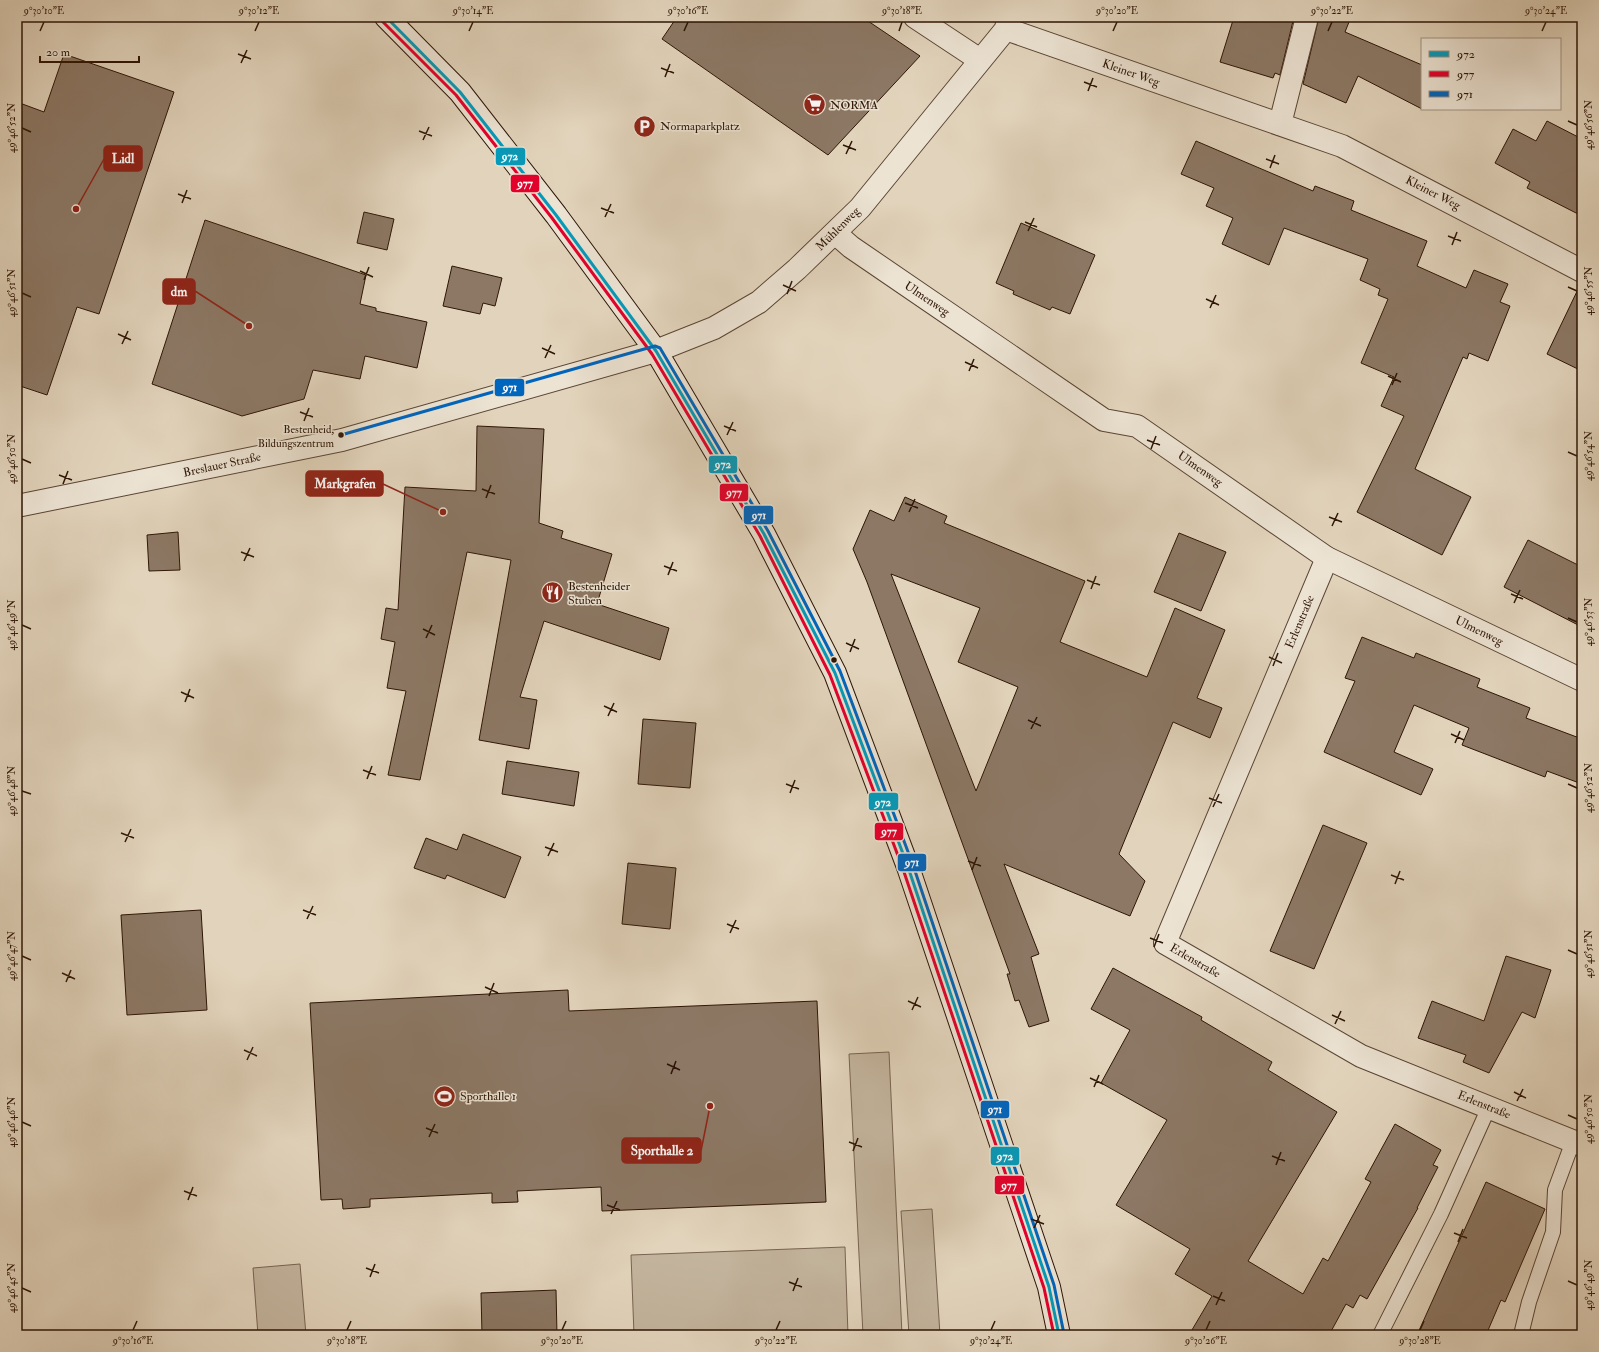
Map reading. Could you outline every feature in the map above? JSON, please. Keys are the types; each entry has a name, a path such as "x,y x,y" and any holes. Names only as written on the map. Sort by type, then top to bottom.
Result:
{"street":[{"path":"386,17 460,92 556,215 656,351 764,534 835,674 908,867 1049,1287 1059,1335"},
{"path":"914,17 980,60"},
{"path":"1280,124 1307,17"},
{"name":"Mühlenweg","path":"656,351 714,328 759,302 797,270 860,208 980,60 1007,23"},
{"name":"Kleiner Weg","path":"1007,23 1342,146 1582,271"},
{"name":"Ulmenweg","path":"835,233 851,247 1104,420 1137,426 1327,558 1582,680"},
{"name":"Breslauer Straße","path":"17,506 342,440 656,351"},
{"name":"Erlenstraße","path":"1327,558 1165,943 1361,1056 1578,1143"}],"lane":[{"path":"1380,1335 1441,1214 1489,1107"},
{"path":"1521,1335 1527,1308 1553,1232 1555,1190 1578,1143"}],"shaded area":[{"path":"889,1052 902,1335 863,1335 849,1054"},
{"path":"932,1209 940,1335 909,1335 901,1211"},
{"path":"845,1247 848,1335 634,1335 631,1255"},
{"path":"300,1264 306,1335 258,1335 253,1268"}],"building":[{"name":"NORMA","path":"677,17 862,17 920,56 828,155 662,39"},
{"path":"1234,17 1294,17 1280,75 1275,73 1273,78 1220,62"},
{"path":"1319,17 1351,17 1345,32 1421,65 1421,108 1358,76 1346,103 1303,84"},
{"path":"64,54 174,92 99,314 77,307 47,395 17,385 17,102 44,112"},
{"path":"1547,121 1582,139 1582,216 1527,188 1530,182 1495,163 1513,129 1536,141"},
{"path":"1196,141 1313,191 1315,186 1354,201 1351,210 1427,241 1417,266 1466,288 1474,270 1508,284 1500,302 1510,306 1488,361 1469,353 1467,359 1463,357 1415,469 1471,497 1442,555 1357,512 1404,416 1381,406 1394,377 1361,363 1388,299 1378,295 1380,289 1360,280 1368,259 1284,228 1269,265 1222,244 1233,218 1206,206 1214,188 1181,174"},
{"path":"364,212 394,219 387,250 357,243"},
{"path":"205,220 366,275 360,304 376,308 376,311 427,322 417,368 365,356 360,379 313,370 304,399 242,416 152,384"},
{"path":"1021,223 1095,255 1070,314 1052,307 1050,310 1013,294 1014,291 996,283"},
{"path":"452,266 502,278 495,306 483,303 480,314 443,306"},
{"path":"1582,283 1582,371 1547,354"},
{"path":"477,426 544,429 539,523 563,531 561,538 612,554 597,604 669,628 660,660 544,621 520,697 537,700 529,749 479,740 511,560 467,552 420,780 388,775 406,691 387,688 395,642 381,639 386,608 398,610 405,487 476,491"},
{"path":"905,497 947,516 944,523 1085,581 1060,642 1147,677 1175,608 1225,630 1197,698 1222,708 1210,738 1173,722 1119,854 1145,881 1130,916 1004,864 1039,954 1031,957 1049,1021 1029,1027 1019,1000 1015,1001 1007,974 1010,974 867,582 853,549 870,510 894,521","holes":["891,574 980,608 958,662 1018,687 976,791"]},
{"path":"178,532 180,570 149,571 147,535"},
{"path":"1179,533 1226,552 1201,611 1154,592"},
{"path":"1528,540 1582,567 1582,627 1504,587"},
{"path":"1362,637 1414,658 1416,653 1480,679 1477,687 1530,708 1526,718 1582,739 1582,784 1547,771 1545,777 1462,745 1469,728 1414,705 1394,752 1433,769 1421,795 1324,752 1355,681 1345,678"},
{"path":"643,719 696,723 690,788 638,784"},
{"path":"507,761 579,772 574,806 502,794"},
{"path":"1323,825 1367,843 1314,969 1270,951"},
{"path":"463,834 521,857 505,898 447,875 445,879 414,868 426,838 457,850"},
{"path":"628,863 676,868 670,929 622,924"},
{"path":"201,910 207,1010 127,1015 121,915"},
{"path":"1506,956 1551,970 1535,1018 1522,1012 1489,1073 1463,1062 1466,1055 1418,1038 1432,1001 1484,1021"},
{"path":"1113,968 1202,1017 1201,1020 1272,1062 1268,1070 1337,1112 1248,1261 1303,1294 1323,1258 1328,1261 1371,1182 1365,1179 1395,1124 1441,1150 1433,1165 1438,1167 1418,1208 1367,1299 1360,1295 1353,1308 1346,1304 1329,1335 1189,1335 1212,1296 1175,1274 1190,1249 1116,1205 1167,1120 1101,1083 1130,1030 1091,1009"},
{"path":"568,990 569,1011 817,1001 826,1202 602,1211 601,1187 517,1191 518,1202 492,1203 492,1193 370,1199 370,1207 343,1209 342,1199 321,1200 310,1003"},
{"path":"1486,1182 1545,1209 1505,1302 1501,1300 1486,1335 1417,1335"},
{"path":"556,1290 557,1335 482,1335 481,1293"}],"transit line":[{"name":"972","path":"386,17 460,92 556,215 656,351 764,534 835,673 908,867 1049,1287 1059,1335"},
{"name":"977","path":"382,21 456,95 552,218 652,354 760,536 830,675 903,869 1044,1288 1054,1335"},
{"name":"971","path":"341,435 655,346 660,348 768,531 840,671 913,865 1054,1285 1064,1334"}],"place":[{"name":"NORMA","path":"815,105"},
{"name":"Normaparkplatz","path":"645,126"},
{"name":"Lidl","path":"76,209"},
{"name":"dm","path":"249,326"},
{"name":"Bestenheid, Bildungszentrum","path":"341,435"},
{"name":"Markgrafen","path":"443,512"},
{"name":"Bestenheider Stuben","path":"552,593"},
{"name":"Sporthalle 1","path":"444,1096"},
{"name":"Sporthalle 2","path":"710,1106"}]}
